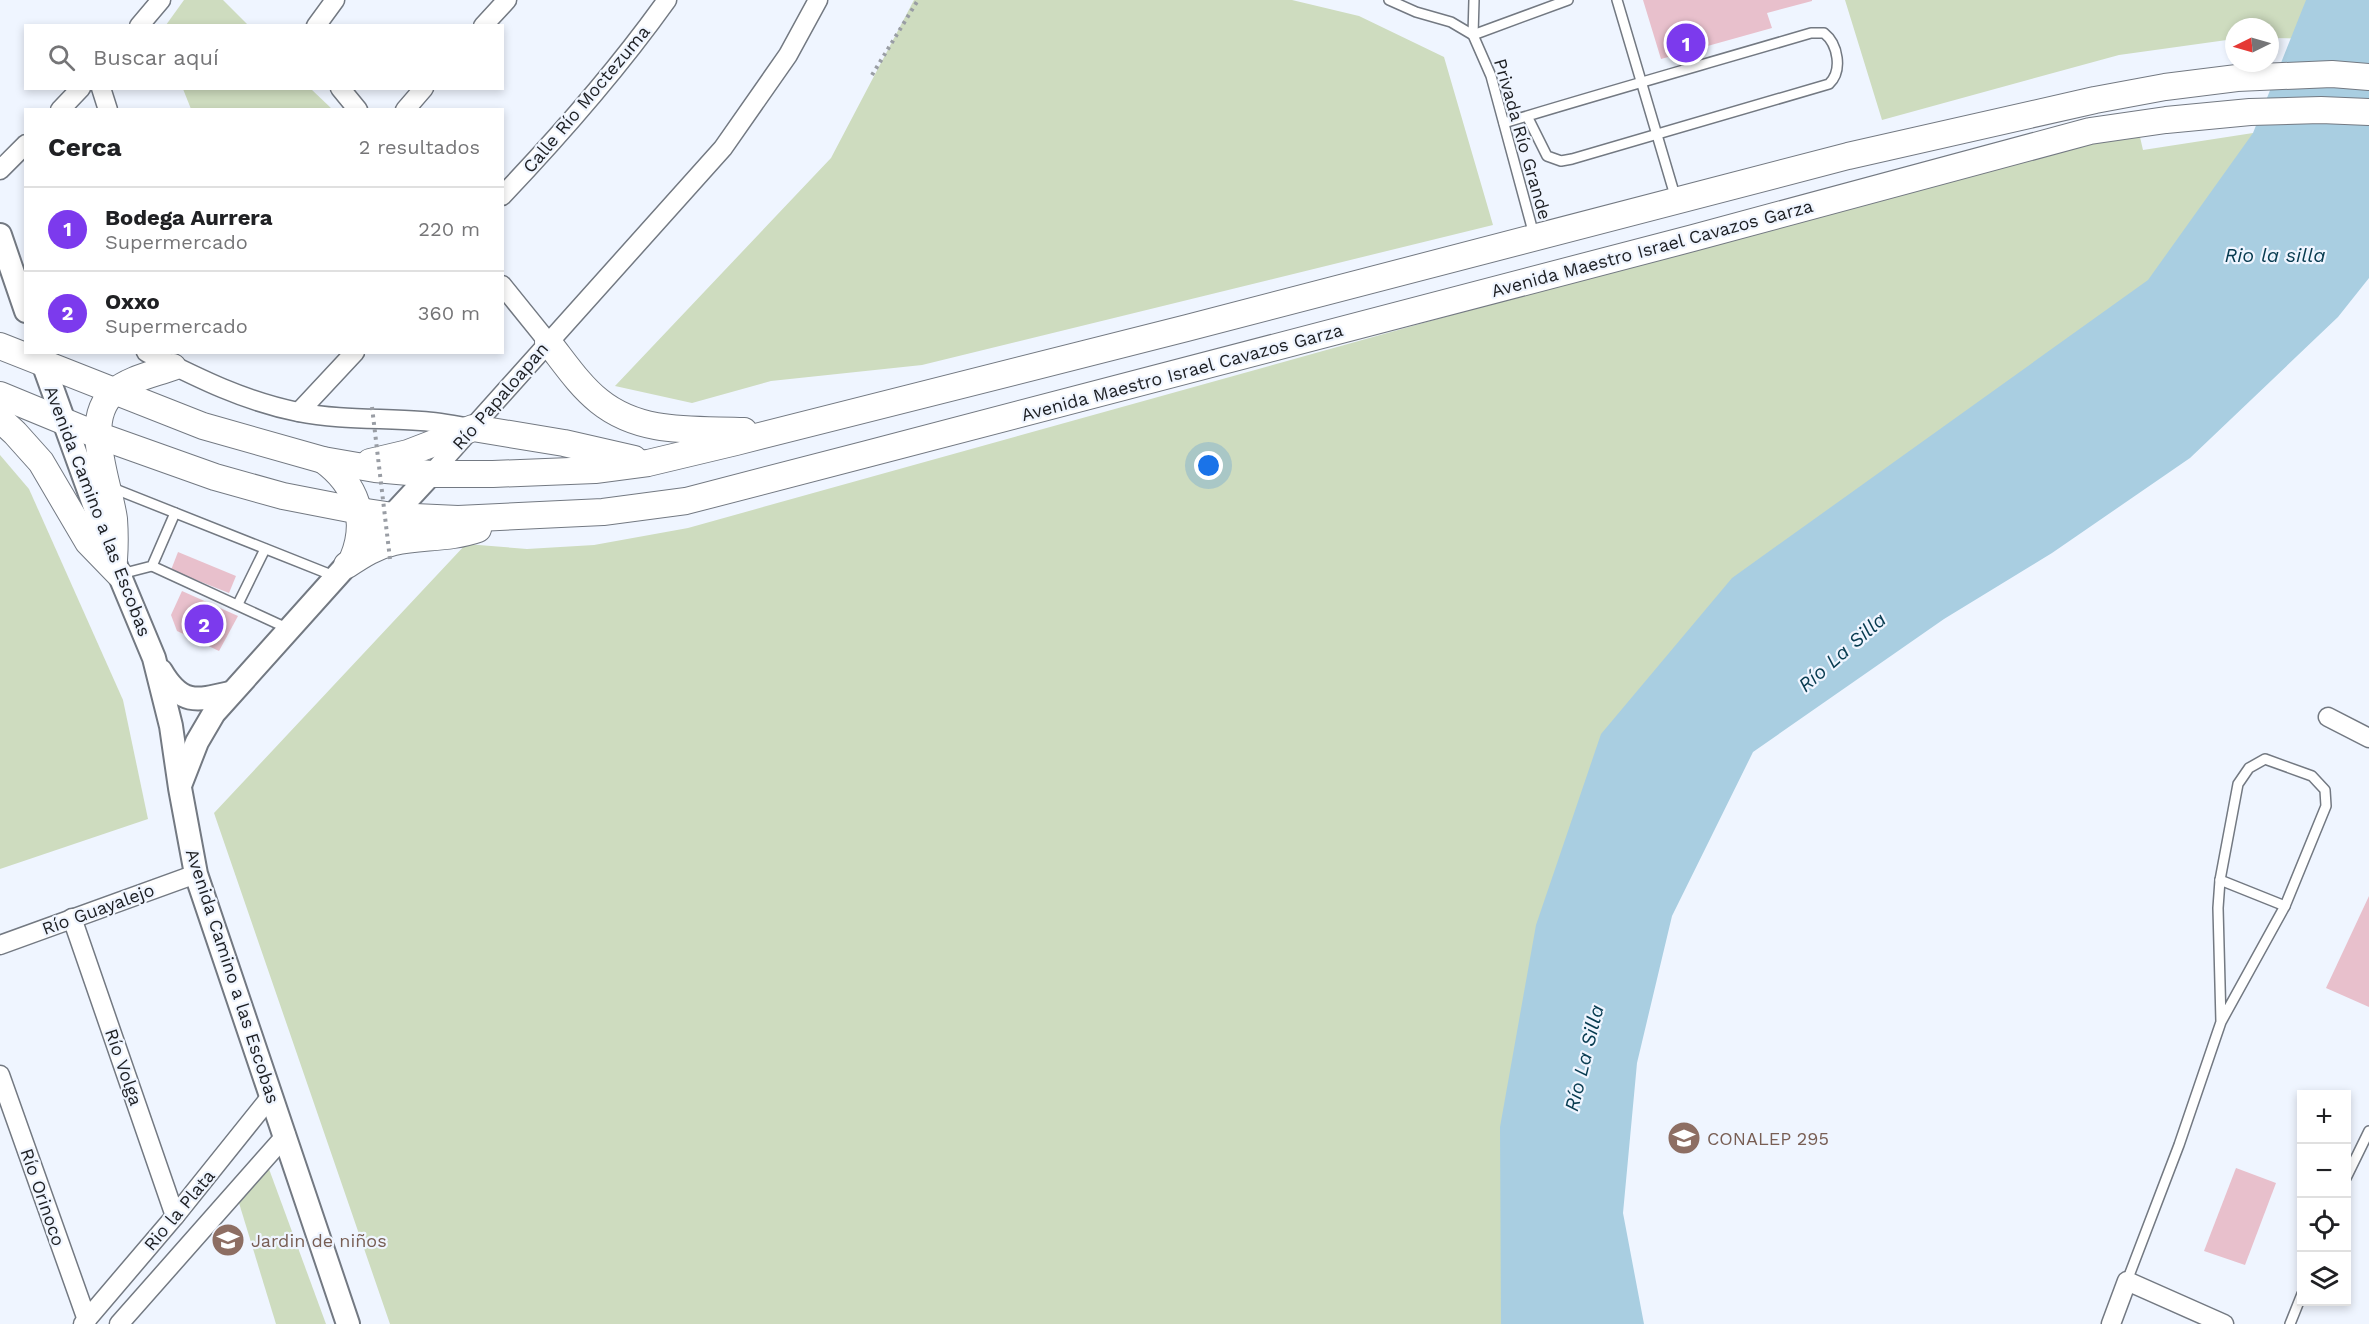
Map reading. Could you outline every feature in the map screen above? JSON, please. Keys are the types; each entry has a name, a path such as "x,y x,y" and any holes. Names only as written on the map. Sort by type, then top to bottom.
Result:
{"main road":[{"path":"41,358 203,426 323,460 431,474 595,470 648,463 778,431 1921,139 2095,100 2165,87 2237,78 2332,74 2369,77"},
{"name":"Avenida Maestro Israel Cavazos Garza","path":"0,395 97,435 248,487 360,511 393,516 458,519 497,519 603,512 686,501 1879,189 2021,148 2090,131 2166,120 2274,111 2369,112"},
{"path":"1879,189 1918,160 1922,151 1921,139"},
{"path":"1200,367 1197,354 1199,347 1209,337 1253,320 1268,307"},
{"path":"548,342 599,401 627,419 645,425 680,430 778,431"},
{"path":"0,346 24,353"},
{"path":"117,567 114,520 97,435 102,408 115,391 178,360"},
{"path":"0,419 40,462 88,542 117,567"},
{"path":"355,465 408,453 472,428 564,443 648,463"},
{"path":"323,460 344,477 360,511 360,538 345,566"},
{"path":"345,566 377,547 392,542 467,533 497,519"}],"street":[{"path":"141,24 161,0"},
{"path":"317,24 335,0"},
{"path":"485,24 507,0"},
{"name":"Calle Río Moctezuma","path":"504,194 593,96 667,0"},
{"name":"Río Papaloapan","path":"180,788 203,729 230,693 431,474 723,148 788,55 818,0"},
{"path":"62,108 79,90"},
{"path":"101,90 107,108"},
{"path":"342,90 356,108"},
{"path":"407,108 422,90"},
{"path":"0,170 24,146"},
{"path":"0,235 24,305"},
{"path":"9,261 24,277"},
{"path":"504,287 548,342"},
{"path":"154,354 178,360 216,388 298,412 353,420 420,421 472,428"},
{"path":"298,412 353,354"},
{"name":"Avenida Camino a las Escobas","path":"41,358 117,567 154,658 171,726 196,874 348,1324"},
{"path":"154,658 168,682 182,696 200,700 230,693"},
{"path":"2328,717 2369,738"},
{"name":"Río Guayalejo","path":"0,945 196,874"},
{"name":"Río Volga","path":"72,918 175,1216"},
{"name":"Río Orinoco","path":"0,1074 85,1322"},
{"name":"Rio la Plata","path":"85,1322 175,1216 272,1095"},
{"name":"Rio la Plata","path":"119,1324 286,1135"},
{"path":"2111,1324 2127,1281 2224,1324"}],"lane":[{"path":"1389,0 1416,12 1451,22 1473,35"},
{"path":"1473,35 1474,0"},
{"path":"1473,35 1568,0"},
{"path":"1617,0 1677,201"},
{"path":"1504,123 1527,116 1642,83 1811,33 1824,33 1834,45 1837,71 1829,84 1561,161 1547,156 1527,116"},
{"name":"Privada Río Grande","path":"1473,35 1491,76 1535,237"},
{"path":"108,487 265,549 345,566"},
{"path":"152,566 175,513"},
{"path":"238,604 265,549"},
{"path":"117,567 152,566 289,629"},
{"path":"2127,1281 2179,1145 2221,1022 2285,906 2326,806 2325,790 2312,776 2265,759 2249,768 2238,784 2220,880 2218,908 2221,1022"},
{"path":"2220,880 2285,906"},
{"path":"2351,1168 2369,1131"},
{"path":"2290,1324 2297,1305"}],"path":[{"path":"872,75 918,0"},
{"path":"372,407 390,559"}],"green space":[{"path":"184,0 223,0 247,24 167,24"},
{"path":"914,0 1292,0 1359,16 1444,57 1493,225 922,365 771,381 692,403 615,386 831,158"},
{"path":"1845,0 2369,0 2369,40 2279,38 2279,18 2225,18 2225,40 2119,55 1882,120"},
{"path":"183,90 312,90 331,108 191,108"},
{"path":"2137,124 2143,150 2253,133 2320,136 1709,659 1504,1324 390,1324 214,813 466,544 527,549 594,545 688,528"},
{"path":"0,455 29,489 123,700 148,819 0,869"},
{"path":"269,1169 326,1324 276,1324 239,1203"}],"water":[{"name":"Rio la silla","path":"2306,0 2369,0 2369,278 2338,317 2190,458 2052,553 1944,619 1753,752 1672,916 1637,1063 1623,1213 1644,1324 1501,1324 1500,1127 1536,925 1601,734 1732,578 2148,280 2253,133"}],"building":[{"path":"1643,0 1812,1 1767,13 1772,28 1661,59"},
{"path":"178,552 236,576 229,593 171,570"},
{"path":"182,591 238,616 219,651 177,631 171,615"},
{"path":"2369,896 2369,1007 2326,988"},
{"path":"2236,1168 2276,1183 2245,1265 2204,1251"}],"place":[{"name":"Bodega Aurrera","path":"1686,43"},
{"name":"Oxxo","path":"204,624"},
{"name":"CONALEP 295","path":"1684,1138"},
{"name":"Jardin de niños","path":"228,1240"}],"water label":[{"name":"Río La Silla","path":"1842,652"},
{"name":"Río La Silla","path":"1584,1058"}]}
